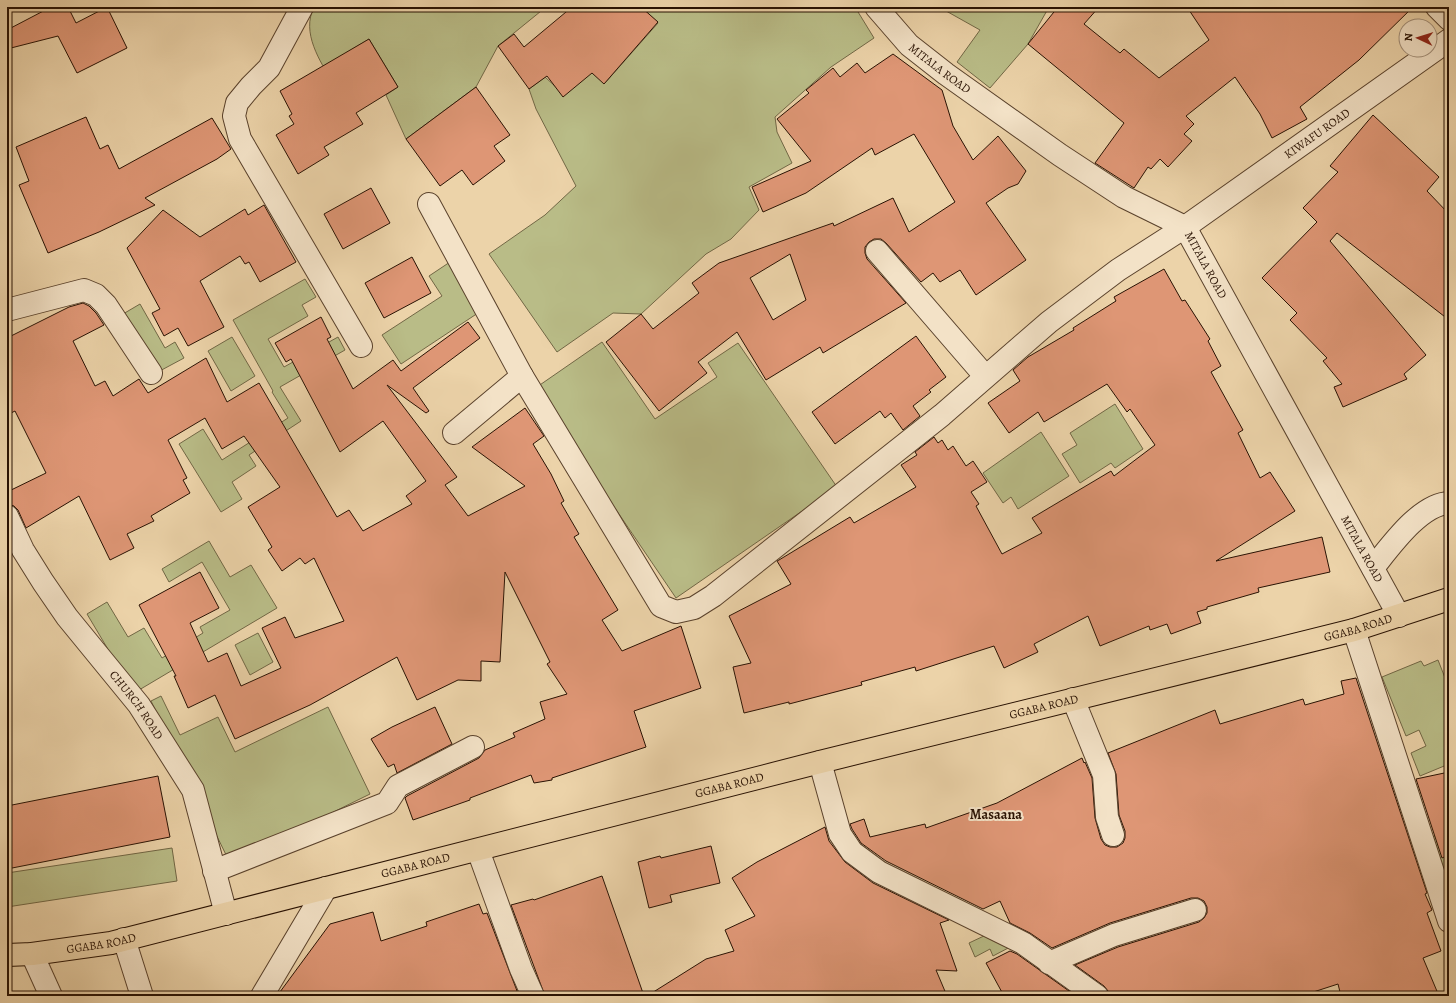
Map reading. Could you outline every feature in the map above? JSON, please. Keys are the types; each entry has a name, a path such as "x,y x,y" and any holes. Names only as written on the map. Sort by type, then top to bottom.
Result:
{"main road":[{"name":"GGABA ROAD","path":"7,955 32,954 124,939 226,914 820,762 1354,630 1449,600"}],"street":[{"path":"302,7 269,68 251,86 237,104 234,116 240,139 360,346"},
{"name":"MITALA ROAD","path":"876,7 909,45 946,74 1060,155 1124,197 1186,226 1399,616"},
{"path":"1437,7 1449,20"},
{"name":"KIWAFU ROAD","path":"522,376 661,606 676,612 694,608 713,596 908,442 957,402 984,376 1061,312 1118,270 1186,226 1449,40"},
{"path":"428,204 522,376 454,433"},
{"path":"877,251 984,376"},
{"path":"7,310 84,290 96,295 106,305 152,373"},
{"path":"1373,568 1400,535 1421,515 1442,503 1449,503"},
{"name":"CHURCH ROAD","path":"7,516 23,550 43,582 67,617 139,705 193,790 226,914"},
{"path":"1354,630 1449,921"},
{"path":"1073,699 1104,775 1107,817 1113,835"},
{"path":"214,871 387,803 398,786 473,747"},
{"path":"820,762 840,834 852,852 879,872 1023,944 1097,996"},
{"path":"478,850 521,970 533,996"},
{"path":"262,996 326,888"},
{"path":"1049,963 1114,935 1195,910"},
{"path":"124,939 142,996"},
{"path":"32,954 51,996"}],"green space":[{"path":"314,7 546,7 498,46 476,87 406,139 386,95 398,87 369,39 346,53 333,83 318,56 311,37 311,17"},
{"path":"641,7 855,7 874,38 831,67 775,117 777,132 792,163 749,187 759,210 731,239 706,254 641,314 613,313 557,352 489,254 545,215 576,186 536,109 529,89 545,77 557,88 591,71 605,83 658,23"},
{"path":"939,7 1049,7 1028,44 990,88 957,62 980,30"},
{"path":"450,262 481,311 401,364 382,335 442,296 429,276"},
{"path":"305,279 316,297 302,305 308,316 268,339 284,367 338,337 345,350 280,387 301,421 249,455 256,466 232,482 242,499 221,512 179,444 203,429 222,460 288,418 272,392 273,391 233,320"},
{"path":"140,304 165,348 175,342 184,358 156,373 123,314"},
{"path":"232,337 255,376 231,391 208,351"},
{"path":"602,342 655,419 717,377 708,363 738,343 837,487 676,598 534,389"},
{"path":"1115,404 1143,449 1115,468 1111,463 1080,483 1062,454 1077,445 1070,433"},
{"path":"1041,432 1069,476 1018,509 1011,497 1003,503 983,473"},
{"path":"209,541 230,577 251,565 277,608 134,693 87,614 107,602 128,637 144,628 162,658 203,633 200,627 230,610 202,562 169,582 162,569"},
{"path":"258,633 273,662 250,675 235,645"},
{"path":"1438,660 1449,688 1449,764 1420,776 1411,753 1426,746 1419,730 1406,736 1382,677 1421,661 1424,666"},
{"path":"161,696 180,735 218,717 235,752 328,707 370,794 230,863 151,701"},
{"path":"1443,833 1449,851 1449,898 1429,838"},
{"path":"172,848 177,881 7,907 7,873"},
{"path":"1003,927 1012,946 993,956 990,949 975,957 969,943"}],"building":[{"path":"51,7 68,7 76,23 107,7 127,48 77,73 58,36 7,49 7,30"},
{"path":"572,7 641,7 658,22 604,84 592,73 563,97 547,76 529,89 498,46 514,34 524,47"},
{"path":"1058,7 1099,7 1084,24 1120,53 1124,49 1159,78 1209,40 1187,7 1413,7 1402,18 1398,18 1398,22 1359,60 1300,107 1307,119 1272,138 1260,114 1235,77 1186,116 1194,124 1184,134 1192,141 1168,167 1160,159 1151,169 1148,167 1134,188 1095,163 1124,123 1028,44"},
{"path":"369,39 398,87 356,113 363,124 324,147 329,155 298,174 276,135 294,124 289,116 292,114 280,91"},
{"path":"893,54 942,90 953,126 973,160 998,136 1026,171 1018,184 1008,188 986,203 1026,260 976,295 960,270 940,282 933,273 921,282 886,243 881,239 874,239 865,247 867,259 906,303 823,353 820,347 766,380 737,332 698,362 707,373 659,411 606,342 641,314 653,329 699,293 692,283 719,263 833,223 834,226 893,198 909,232 955,202 914,134 875,155 872,148 806,193 763,212 752,187 811,161 777,119 809,93 806,90 833,68 840,77 857,63 865,73","holes":["790,254 806,300 773,320 750,278"]},
{"path":"476,87 510,135 494,146 505,161 473,185 462,170 440,186 406,139"},
{"path":"1373,115 1439,177 1427,191 1449,214 1449,320 1337,233 1330,241 1426,355 1404,374 1407,379 1343,407 1334,387 1342,384 1323,361 1327,358 1290,320 1297,313 1262,278 1317,222 1303,208 1338,172 1330,166"},
{"path":"86,117 100,149 108,145 119,169 212,118 231,149 217,159 145,198 155,205 99,232 48,253 19,185 29,181 16,147"},
{"path":"371,188 390,223 343,249 324,214"},
{"path":"264,205 296,262 260,282 249,262 245,264 240,256 200,281 224,327 188,346 178,328 164,336 152,313 160,309 127,248 163,210 200,237 245,209 248,215"},
{"path":"412,257 431,293 384,318 365,283"},
{"path":"1164,269 1182,301 1185,300 1210,339 1208,341 1221,366 1211,372 1243,430 1238,433 1260,478 1270,472 1295,511 1216,561 1322,537 1330,572 1258,588 1259,592 1207,607 1207,609 1197,612 1201,623 1171,634 1167,624 1150,630 1149,626 1100,646 1088,616 1034,644 1038,652 1004,668 994,646 916,671 915,667 861,682 862,685 789,704 789,702 744,713 733,667 751,663 729,616 791,584 777,561 850,517 854,523 916,487 901,465 917,455 915,452 934,437 938,443 942,440 948,450 953,446 966,466 973,461 987,482 971,492 979,504 976,506 1002,554 1042,533 1032,518 1111,471 1114,476 1155,445 1130,409 1127,412 1107,384 1044,422 1038,412 1009,433 988,403 1020,381 1013,370 1028,357 1074,330 1073,328 1116,301 1114,297"},
{"path":"83,303 89,306 96,313 104,325 73,341 95,386 105,381 113,396 139,379 148,393 206,358 227,402 259,383 337,517 349,510 363,531 412,504 406,496 426,481 383,421 340,452 291,359 286,362 275,343 321,317 331,337 327,339 353,389 393,360 401,371 468,322 480,338 413,388 429,411 426,413 387,385 457,477 445,485 468,516 525,486 472,447 525,408 544,436 533,444 551,474 564,501 561,503 579,534 574,537 618,610 602,620 622,651 681,626 701,688 634,711 646,747 552,778 552,780 534,783 531,775 470,798 470,800 413,820 405,798 407,796 479,758 485,750 515,737 513,733 545,719 540,702 567,694 547,664 550,662 505,572 500,662 481,661 481,681 458,680 417,700 397,657 310,705 235,739 215,695 188,708 174,676 176,676 139,605 200,572 219,608 190,623 208,662 227,653 241,686 281,668 262,628 285,617 295,638 344,621 314,558 305,564 300,558 282,571 268,550 272,547 248,507 280,487 244,436 222,449 205,418 168,440 187,478 183,480 190,493 151,516 154,521 127,534 134,548 110,560 79,496 26,528 18,510 14,506 8,504 7,492 46,473 15,411 7,415 7,338 69,307"},
{"path":"916,336 946,377 929,390 931,392 913,406 920,416 903,430 891,413 885,418 880,411 835,444 812,412"},
{"path":"1356,678 1427,893 1425,894 1432,910 1427,913 1441,951 1423,958 1439,996 1341,996 1338,984 1301,996 1109,996 1108,991 1104,986 1075,965 1118,947 1199,922 1207,913 1207,907 1204,901 1198,898 1191,898 1110,923 1052,948 1030,933 1010,923 1000,901 983,909 886,861 861,843 850,824 864,819 870,837 925,824 926,828 997,803 1082,758 1092,778 1095,818 1101,839 1105,845 1117,847 1123,843 1125,831 1119,815 1116,774 1108,753 1215,710 1220,724 1303,699 1305,705 1344,694 1341,681"},
{"path":"435,707 452,744 397,773 394,764 388,767 371,739 392,727"},
{"path":"1449,772 1449,855 1442,858 1416,779"},
{"path":"158,776 170,837 7,869 7,806"},
{"path":"825,827 829,841 845,862 873,883 949,920 940,923 957,971 936,970 947,996 647,996 706,959 734,951 725,930 755,916 732,878 757,862"},
{"path":"711,846 720,883 670,895 672,902 649,908 638,862"},
{"path":"602,876 644,996 545,996 511,905 534,900"},
{"path":"479,904 483,914 487,913 519,996 277,996 330,924 373,912 381,941 427,926 426,922"},
{"path":"1010,951 1017,954 1076,996 1004,996 986,963"}],"district":[{"name":"Masaana","path":"996,814"}]}
